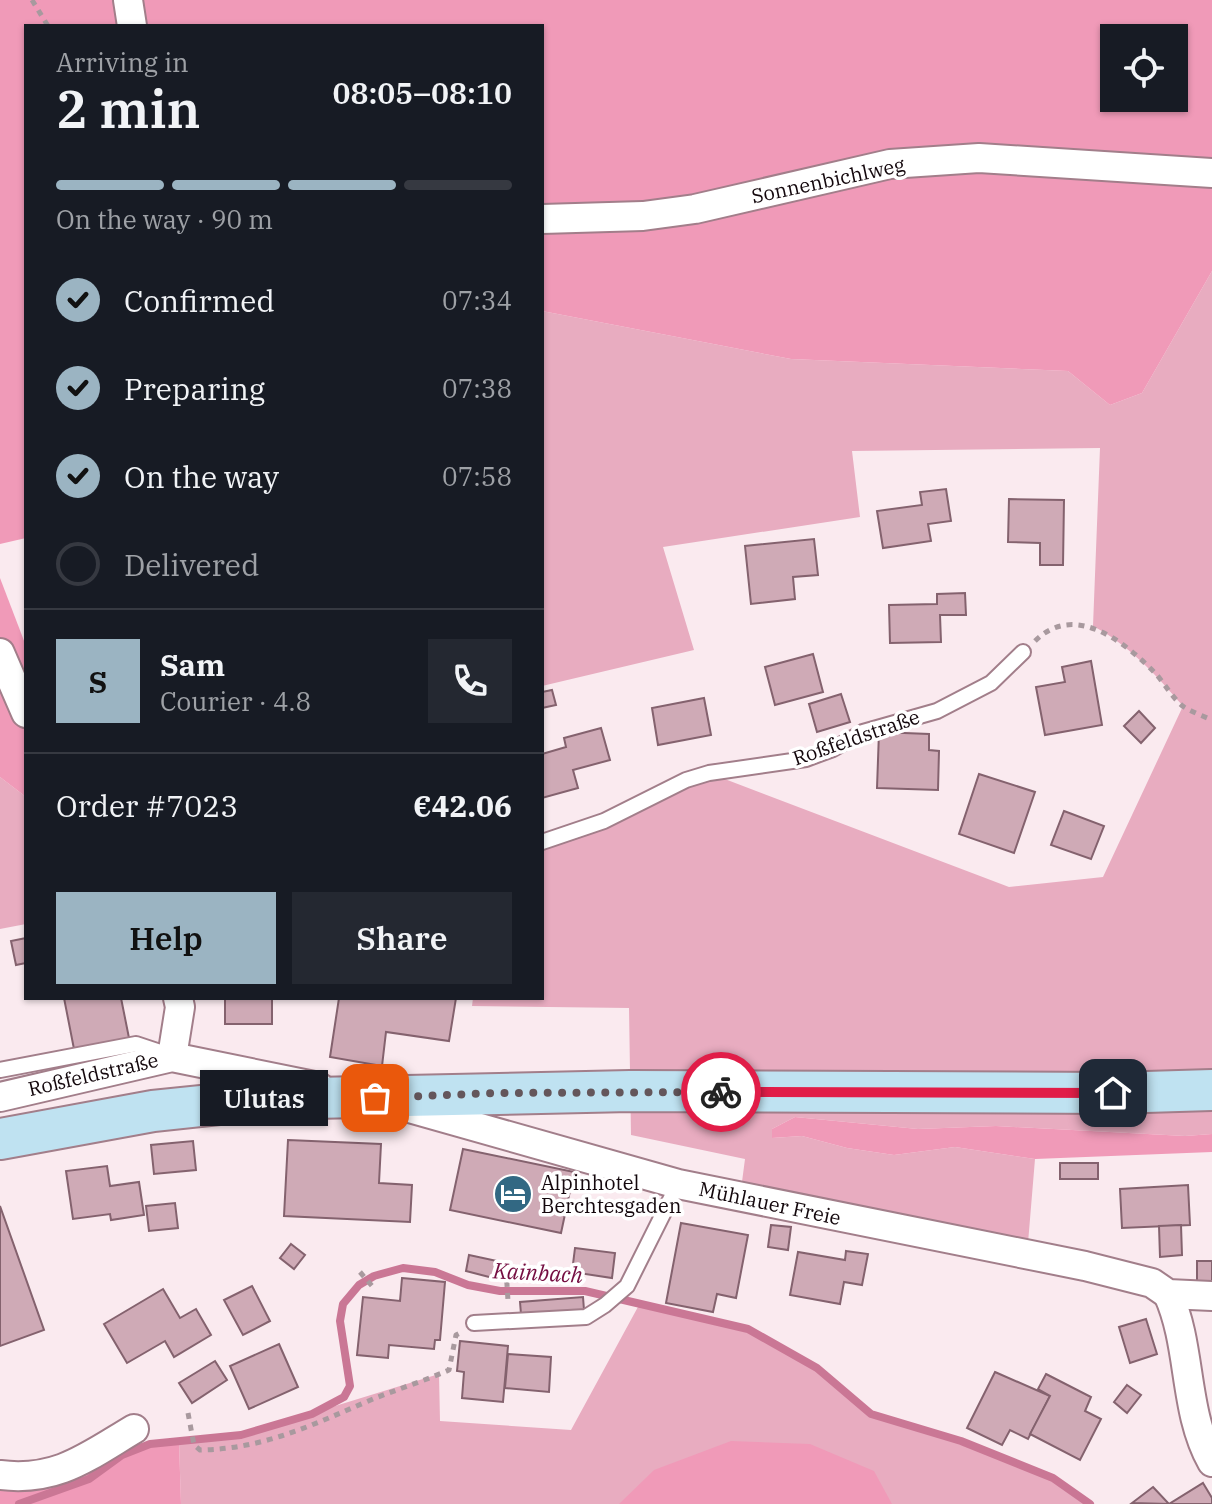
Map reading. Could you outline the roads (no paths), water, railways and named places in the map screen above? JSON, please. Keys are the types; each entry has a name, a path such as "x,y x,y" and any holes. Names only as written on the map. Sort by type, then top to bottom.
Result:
{"main road":[{"name":"Roßfeldstraße","path":"0,1139 182,1108 268,1099 630,1091 1113,1093 1212,1090"}],"street":[{"path":"128,0 132,24"},
{"name":"Sonnenbichlweg","path":"544,219 643,216 695,209 904,163 979,158 1212,173"},
{"path":"0,653 24,708"},
{"path":"172,1057 182,1001"},
{"name":"Roßfeldstraße","path":"0,1097 172,1057 375,1098"},
{"name":"Mühlauer Freie","path":"375,1098 678,1184 1085,1266 1152,1283 1168,1294 1212,1296"},
{"path":"1168,1294 1180,1320 1199,1431 1212,1462"},
{"path":"0,1475 40,1476 70,1468 134,1429"}],"lane":[{"name":"Roßfeldstraße","path":"544,841 604,821 686,780 709,773 806,759 833,749 863,732 937,711 991,683 1023,652"},
{"path":"0,1070 136,1044 172,1057"},
{"path":"474,1323 586,1317 605,1305 627,1286 678,1184"}],"waterway":[{"name":"Kainbach","path":"19,1504 89,1479 122,1455 150,1444 241,1435 312,1414 344,1397 350,1386 340,1321 343,1304 359,1285 374,1276 403,1268 435,1272 468,1285 500,1291 585,1291 748,1329 817,1368 871,1414 961,1441 1053,1478 1090,1504"}],"place":[{"name":"Ulutas","path":"375,1098"},
{"name":"Alpinhotel Berchtesgaden","path":"513,1194"}]}
